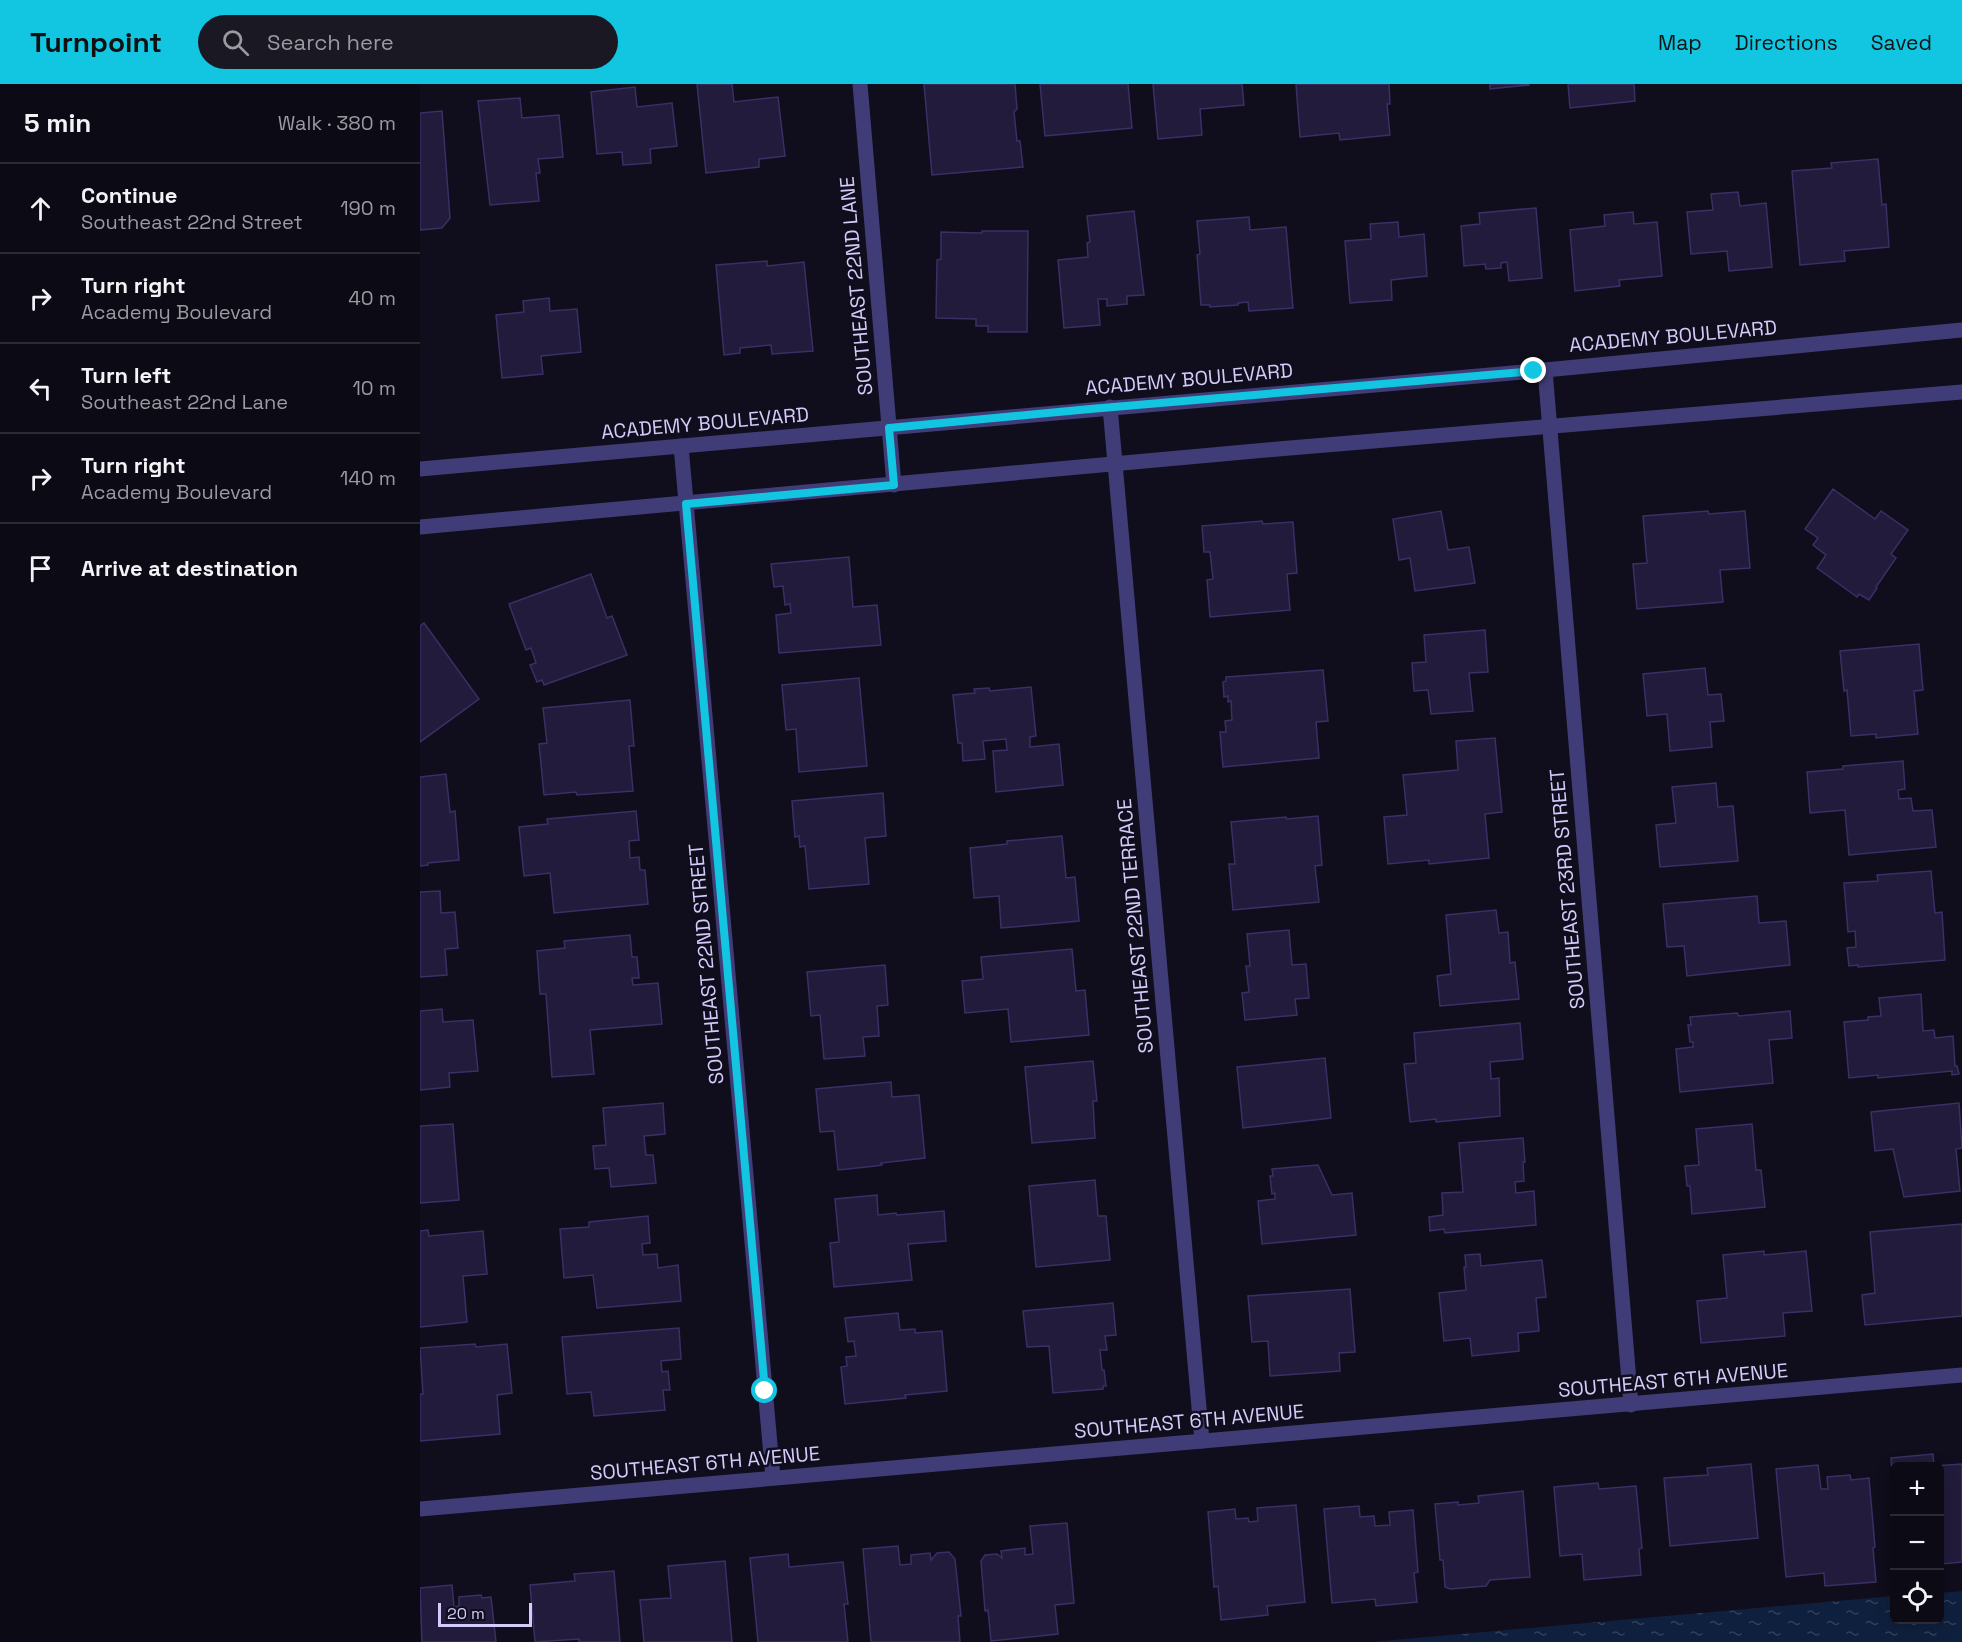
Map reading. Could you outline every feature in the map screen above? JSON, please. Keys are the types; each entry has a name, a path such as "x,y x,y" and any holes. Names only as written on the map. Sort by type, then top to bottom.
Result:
{"street":[{"name":"SOUTHEAST 22ND LANE","path":"860,84 894,485"},
{"name":"ACADEMY BOULEVARD","path":"420,469 1545,370 1962,330"},
{"name":"SOUTHEAST 23RD STREET","path":"1545,370 1631,1405"},
{"path":"420,527 1290,448 1962,392"},
{"name":"SOUTHEAST 22ND TERRACE","path":"1110,407 1202,1440"},
{"name":"SOUTHEAST 22ND STREET","path":"681,446 773,1478"},
{"name":"SOUTHEAST 6TH AVENUE","path":"420,1509 1962,1376"}],"water":[{"path":"1962,1591 1962,1642 1371,1642 1890,1596 1890,1624 1944,1624 1944,1593"}],"building":[{"path":"697,84 732,84 734,102 778,97 785,156 759,159 759,167 706,173"},
{"path":"924,84 1015,84 1017,109 1014,112 1023,167 932,175"},
{"path":"1040,84 1128,84 1132,128 1045,136"},
{"path":"1153,84 1242,84 1244,105 1200,109 1202,135 1158,139"},
{"path":"1296,84 1389,84 1390,104 1387,104 1390,135 1340,140 1339,133 1300,137"},
{"path":"1490,84 1529,84 1529,85 1490,89"},
{"path":"1568,84 1634,84 1635,101 1570,108"},
{"path":"635,87 637,107 672,103 677,146 650,149 651,163 623,165 622,152 597,154 591,92"},
{"path":"520,98 522,118 559,115 563,157 538,159 540,173 536,173 539,201 490,205 478,101"},
{"path":"442,111 450,218 442,228 420,230 420,113"},
{"path":"1878,159 1882,205 1886,204 1889,247 1844,251 1845,261 1800,265 1792,171 1832,168 1831,163"},
{"path":"1738,192 1740,206 1766,203 1772,267 1729,271 1727,251 1691,254 1687,212 1713,210 1711,194"},
{"path":"1536,208 1542,278 1509,281 1507,262 1501,263 1501,268 1486,269 1485,264 1464,266 1461,226 1480,224 1479,213"},
{"path":"1134,211 1144,295 1127,296 1127,304 1107,306 1107,299 1098,299 1100,325 1064,328 1058,260 1088,257 1087,243 1090,242 1087,216"},
{"path":"1633,212 1634,224 1657,222 1662,276 1619,280 1620,286 1575,291 1570,230 1605,226 1604,215"},
{"path":"1249,217 1250,230 1286,227 1293,308 1249,311 1248,302 1210,307 1210,305 1201,305 1197,221"},
{"path":"1398,222 1399,237 1424,234 1427,276 1391,280 1392,300 1350,303 1345,241 1371,239 1370,224"},
{"path":"982,231 1028,231 1027,332 988,332 988,326 976,326 976,319 936,318 937,260 941,259 941,232 982,233"},
{"path":"767,261 767,266 804,262 813,351 772,354 771,345 740,348 740,353 724,355 716,265"},
{"path":"549,298 550,311 577,309 581,352 541,356 543,374 502,378 496,315 524,312 523,301"},
{"path":"1833,489 1875,519 1881,511 1908,530 1891,554 1896,558 1869,600 1859,594 1857,597 1817,568 1826,555 1813,545 1818,538 1805,529"},
{"path":"1441,511 1448,550 1469,547 1475,583 1415,591 1410,558 1399,560 1393,519"},
{"path":"1708,511 1709,514 1745,511 1750,568 1720,570 1723,602 1637,609 1633,564 1647,563 1643,516"},
{"path":"1262,521 1263,524 1293,522 1297,573 1287,574 1290,610 1210,617 1207,580 1213,579 1210,552 1204,552 1202,526"},
{"path":"849,557 853,607 877,605 881,645 779,653 776,615 791,613 790,604 785,605 783,586 774,587 771,564"},
{"path":"591,574 607,618 612,616 627,655 544,685 542,680 537,682 530,665 536,663 531,648 526,650 509,604"},
{"path":"424,623 479,699 420,742 420,626"},
{"path":"1485,630 1488,672 1469,673 1473,711 1431,714 1428,690 1414,691 1412,663 1426,662 1424,635"},
{"path":"1919,644 1923,690 1914,691 1918,734 1876,738 1876,734 1851,736 1847,690 1844,691 1840,651"},
{"path":"1705,668 1708,695 1721,694 1724,721 1710,722 1712,747 1670,751 1667,714 1647,716 1643,674"},
{"path":"1323,670 1328,721 1316,722 1319,758 1223,767 1220,732 1226,732 1225,721 1232,720 1231,701 1228,702 1228,696 1224,697 1223,682 1226,681 1226,677"},
{"path":"859,678 867,766 799,772 796,729 786,730 782,685"},
{"path":"1031,687 1036,736 1030,737 1030,747 1059,744 1063,785 996,792 993,751 1007,750 1006,739 983,741 985,759 963,761 962,743 958,743 953,695 975,693 974,689 989,688 990,691"},
{"path":"630,700 634,746 629,746 633,791 544,795 539,744 547,743 543,708"},
{"path":"1495,738 1502,812 1485,814 1489,858 1429,864 1429,860 1388,864 1384,817 1407,815 1403,775 1458,770 1456,741"},
{"path":"1903,761 1905,789 1898,790 1899,799 1911,798 1913,811 1932,810 1936,847 1849,855 1845,810 1810,813 1807,772 1843,769 1843,766"},
{"path":"446,774 450,812 455,811 459,860 420,866 420,777"},
{"path":"1716,783 1718,807 1733,806 1738,861 1660,867 1656,825 1676,823 1672,787"},
{"path":"883,793 886,836 865,838 869,884 809,889 805,846 800,847 799,836 795,837 792,801"},
{"path":"636,811 639,840 629,841 630,858 639,857 640,870 645,870 648,904 554,913 550,873 524,876 519,827 548,824 547,819"},
{"path":"1318,816 1322,865 1315,866 1319,902 1233,910 1229,864 1235,864 1231,822"},
{"path":"1062,836 1066,878 1075,877 1079,921 1001,928 999,896 974,898 970,848 1007,844 1007,841"},
{"path":"1931,871 1935,913 1942,912 1945,960 1849,966 1847,948 1856,947 1855,931 1848,932 1844,883 1878,881 1877,875"},
{"path":"440,891 441,913 455,912 458,948 445,949 447,975 420,977 420,892"},
{"path":"1757,896 1759,923 1786,921 1790,965 1687,976 1684,946 1667,947 1663,904"},
{"path":"1496,910 1499,933 1508,932 1510,963 1515,962 1519,999 1440,1006 1437,976 1451,974 1446,915"},
{"path":"1289,930 1292,965 1306,964 1309,998 1295,999 1297,1015 1245,1020 1242,993 1249,992 1246,966 1250,966 1247,934"},
{"path":"630,935 632,957 637,957 639,978 632,978 633,985 658,983 662,1024 590,1030 594,1074 552,1077 546,994 540,994 537,951 565,948 564,941"},
{"path":"1072,949 1076,991 1085,990 1089,1035 1011,1042 1008,1009 965,1013 962,981 983,979 981,957"},
{"path":"885,965 888,1005 877,1006 879,1036 863,1037 865,1056 824,1059 820,1015 811,1016 807,972"},
{"path":"1921,994 1923,1031 1934,1030 1935,1038 1953,1036 1955,1066 1959,1074 1952,1075 1952,1071 1878,1078 1878,1075 1849,1078 1844,1022 1868,1020 1868,1017 1881,1016 1879,998"},
{"path":"442,1009 443,1022 473,1020 478,1071 449,1073 450,1087 420,1090 420,1011"},
{"path":"1790,1011 1792,1038 1769,1040 1773,1083 1680,1092 1676,1049 1693,1047 1693,1042 1690,1042 1688,1025 1691,1025 1690,1017 1737,1013 1739,1016"},
{"path":"1520,1023 1523,1059 1490,1062 1491,1079 1499,1078 1500,1116 1410,1122 1404,1064 1416,1063 1414,1033"},
{"path":"1325,1058 1331,1118 1243,1128 1237,1067"},
{"path":"1093,1061 1097,1101 1093,1101 1095,1138 1032,1143 1025,1067"},
{"path":"891,1082 892,1097 919,1095 925,1158 838,1170 834,1131 820,1132 816,1089"},
{"path":"663,1103 665,1134 644,1136 646,1155 653,1155 656,1183 611,1187 609,1168 595,1169 593,1146 606,1145 603,1108"},
{"path":"1959,1103 1962,1148 1956,1149 1960,1191 1904,1197 1893,1149 1875,1151 1871,1112"},
{"path":"453,1124 459,1200 420,1203 420,1126"},
{"path":"1752,1124 1756,1170 1761,1170 1765,1207 1692,1214 1690,1186 1687,1186 1685,1166 1699,1165 1696,1129"},
{"path":"1523,1138 1524,1181 1515,1182 1516,1193 1534,1191 1536,1225 1445,1233 1444,1229 1430,1231 1429,1217 1443,1215 1442,1193 1463,1192 1459,1143"},
{"path":"1318,1165 1332,1195 1352,1193 1356,1235 1262,1244 1258,1201 1275,1199 1275,1193 1272,1194 1270,1176 1273,1176 1272,1169"},
{"path":"1095,1180 1098,1216 1106,1216 1110,1260 1036,1267 1029,1186"},
{"path":"877,1195 878,1215 944,1211 946,1241 908,1244 912,1280 834,1287 830,1243 839,1242 835,1199"},
{"path":"648,1216 650,1243 642,1244 643,1255 657,1254 658,1268 678,1265 681,1301 597,1308 593,1275 564,1278 560,1229 589,1227 589,1222"},
{"path":"1962,1224 1962,1316 1865,1325 1862,1295 1875,1293 1870,1232"},
{"path":"428,1230 429,1236 483,1231 487,1274 463,1276 467,1322 420,1327 420,1231"},
{"path":"1764,1251 1764,1255 1806,1251 1812,1311 1783,1313 1785,1336 1701,1343 1697,1301 1727,1298 1723,1255"},
{"path":"1480,1254 1481,1266 1542,1260 1546,1297 1536,1298 1539,1331 1518,1333 1519,1351 1472,1356 1470,1338 1444,1341 1439,1293 1466,1290 1465,1255"},
{"path":"1350,1289 1355,1352 1339,1353 1340,1371 1270,1376 1268,1341 1252,1342 1248,1296"},
{"path":"1113,1303 1116,1335 1105,1336 1107,1350 1100,1350 1106,1386 1103,1386 1103,1389 1053,1393 1049,1346 1027,1347 1023,1311"},
{"path":"898,1313 900,1330 915,1329 915,1333 942,1331 947,1391 845,1404 841,1367 847,1366 846,1357 856,1356 854,1341 848,1342 845,1318"},
{"path":"679,1328 681,1359 661,1361 662,1372 668,1371 670,1390 663,1390 665,1410 594,1416 591,1392 567,1394 562,1337"},
{"path":"475,1344 476,1347 507,1344 512,1393 497,1395 500,1434 420,1441 420,1394 423,1394 420,1348"},
{"path":"1933,1454 1934,1462 1891,1462 1891,1458"},
{"path":"1751,1464 1758,1538 1670,1546 1664,1478 1708,1475 1707,1468"},
{"path":"1962,1464 1962,1562 1944,1564 1944,1465"},
{"path":"1818,1465 1821,1489 1828,1489 1827,1477 1850,1475 1851,1480 1869,1478 1876,1582 1825,1586 1824,1573 1786,1577 1776,1469"},
{"path":"1598,1483 1599,1489 1636,1486 1642,1548 1639,1549 1641,1575 1584,1580 1582,1554 1560,1556 1554,1487"},
{"path":"1523,1491 1530,1577 1490,1580 1486,1586 1450,1589 1445,1587 1435,1504 1479,1503 1478,1496"},
{"path":"1296,1505 1305,1602 1267,1606 1268,1615 1221,1620 1218,1586 1214,1587 1208,1512 1235,1509 1236,1519 1248,1518 1249,1522 1258,1521 1257,1508"},
{"path":"1359,1506 1360,1517 1374,1516 1375,1526 1390,1525 1389,1512 1413,1510 1418,1572 1414,1573 1417,1602 1376,1606 1375,1599 1332,1603 1324,1509"},
{"path":"1067,1523 1074,1603 1055,1605 1058,1634 991,1641 988,1610 985,1611 981,1561 985,1555 997,1554 1002,1558 1001,1551 1025,1548 1025,1555 1033,1554 1030,1526"},
{"path":"898,1546 900,1565 911,1564 911,1555 930,1553 931,1560 937,1553 949,1552 955,1559 961,1616 958,1616 960,1642 871,1642 863,1549"},
{"path":"788,1554 789,1567 843,1562 848,1604 844,1604 848,1642 758,1642 750,1558"},
{"path":"725,1561 732,1642 644,1642 640,1600 671,1598 668,1566"},
{"path":"614,1571 620,1642 579,1642 579,1639 535,1642 530,1585 575,1581 574,1574"},
{"path":"452,1585 454,1607 459,1606 459,1597 481,1595 482,1598 491,1597 496,1642 422,1642 420,1588"}],"route":[{"path":"765,1391 686,504 894,485 889,428 1534,371"}]}
